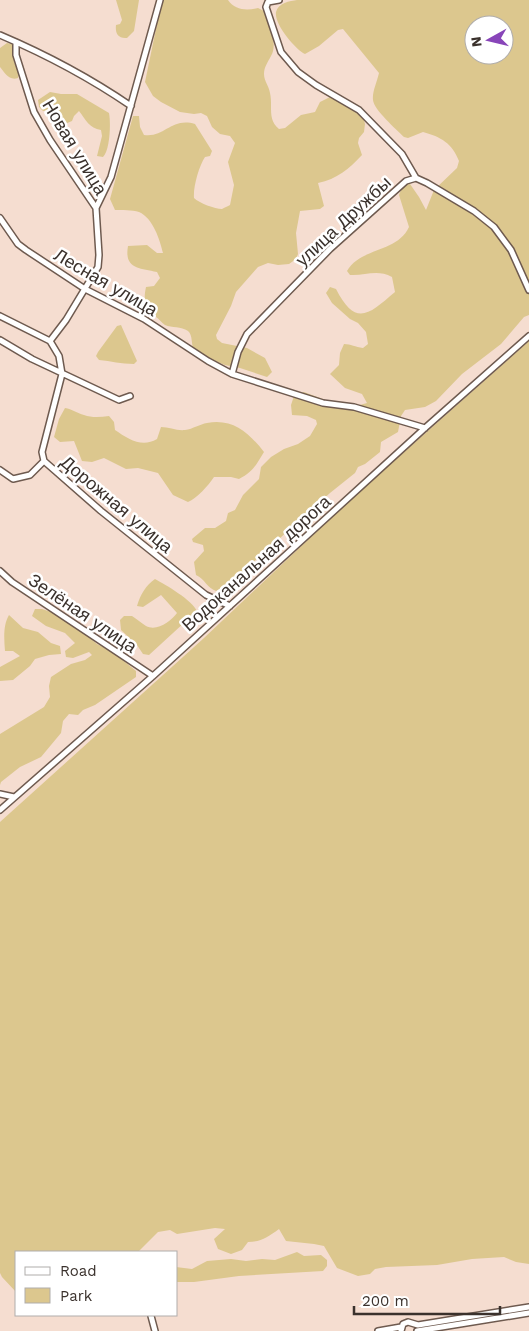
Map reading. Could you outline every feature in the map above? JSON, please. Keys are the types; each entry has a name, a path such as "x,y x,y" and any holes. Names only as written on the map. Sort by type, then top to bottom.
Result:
{"street":[{"path":"0,316 50,341 98,268 96,208 111,177 160,0"},
{"path":"278,0 268,2 266,7 281,52 298,72 316,86 360,110 402,154 416,178"},
{"path":"0,35 50,57 80,73 131,106"},
{"name":"Новая улица","path":"16,42 16,55 34,112 50,140 96,208"},
{"name":"улица Дружбы","path":"232,374 238,352 247,334 337,243 406,181 416,178 474,211 494,227 511,250 529,290"},
{"name":"Лесная улица","path":"0,218 18,244 85,289 144,319 208,361 232,374 323,403 354,407 425,428"},
{"name":"Водоканальная дорога","path":"0,810 153,676 425,428 529,336"},
{"path":"0,340 32,359 119,400 130,396"},
{"name":"Дорожная улица","path":"50,341 59,356 62,374 42,452 44,461 101,511 206,595 230,606"},
{"path":"0,470 12,479 30,475 44,461"},
{"name":"Зелёная улица","path":"0,571 12,582 153,676"},
{"path":"0,794 14,797"},
{"path":"378,1331 401,1329 405,1322 418,1325 529,1307"},
{"path":"413,1323 417,1331 529,1313"},
{"path":"151,1316 156,1331"}],"green space":[{"path":"116,0 139,0 134,31 127,38 121,38 116,31 116,25 120,24 122,20"},
{"path":"162,0 228,0 234,6 241,9 258,8 264,11 271,27 274,46 265,69 264,77 270,93 273,121 279,129 285,128 301,115 315,112 320,102 330,97 352,107 363,116 364,132 359,138 358,143 362,155 342,173 318,183 324,206 320,209 300,211 296,233 298,254 296,259 289,264 278,265 268,263 258,267 236,292 216,335 217,339 222,343 247,348 265,358 272,372 267,377 225,365 194,352 191,335 188,331 165,325 149,310 145,300 146,287 154,286 160,278 157,272 139,268 131,263 127,254 128,246 147,245 157,253 163,253 160,242 152,224 144,215 136,211 115,210 110,199 133,116 139,116 140,127 144,135 157,134 180,123 195,124 212,151 210,156 205,157 201,166 195,183 194,198 203,204 219,209 230,205 234,185 228,162 235,143 230,136 220,134 212,127 207,116 201,113 180,112 161,102 153,96 145,82"},
{"path":"297,0 529,0 529,315 524,317 501,344 462,374 436,401 425,407 405,410 401,416 398,432 381,442 380,452 358,467 355,473 330,493 227,586 216,591 196,575 194,562 204,551 203,545 193,542 192,539 205,528 215,528 226,521 228,513 235,510 243,495 259,479 261,467 271,457 310,436 317,424 316,420 307,416 292,415 291,405 294,396 304,392 336,404 349,403 356,406 367,403 362,394 345,388 330,374 339,365 340,353 344,344 363,348 368,344 366,332 358,323 350,319 332,303 326,293 330,287 336,289 350,309 357,313 363,313 378,306 395,292 392,277 381,273 350,275 347,271 353,263 361,258 396,241 409,227 399,195 403,185 410,184 426,210 434,190 457,168 459,161 453,150 445,142 423,132 408,138 404,137 381,114 373,100 379,73 343,29 338,30 319,46 305,54 296,47 286,36 276,17 279,6"},
{"path":"7,43 12,44 14,62 19,73 18,78 15,79 6,74 0,67 0,48"},
{"path":"50,92 77,94 109,113 109,143 103,157 97,156 102,136 101,130 91,125 79,111 72,121 65,124 57,121 56,105 52,104 50,110 43,111 39,107 38,100"},
{"path":"121,325 137,361 134,364 125,364 99,360 96,356 98,352 117,326"},
{"path":"529,341 529,1264 516,1262 504,1257 472,1259 437,1265 386,1267 375,1269 370,1274 358,1276 337,1268 324,1246 286,1241 279,1229 257,1241 248,1242 242,1250 231,1254 218,1249 214,1239 225,1229 215,1228 177,1234 170,1230 158,1232 139,1251 15,1251 15,1291 0,1273 0,822 204,638 349,501"},
{"path":"65,408 90,417 109,416 114,422 115,430 130,439 146,443 157,439 161,427 185,430 207,423 225,423 240,428 264,452 248,474 239,479 214,477 195,498 188,502 173,495 158,473 138,468 126,469 104,458 92,462 82,461 74,441 60,442 54,437 59,419"},
{"path":"155,579 184,598 197,611 149,655 143,654 137,645 121,630 120,620 124,616 132,616 146,626 155,628 163,625 177,613 161,595 143,607 137,606 144,591"},
{"path":"35,609 54,613 83,632 97,644 113,652 136,671 136,677 78,715 69,714 63,721 61,733 41,757 20,767 1,782 0,785 0,734 44,707 50,697 49,686 51,677 71,664 85,660 92,655 89,652 73,658 66,657 65,651 75,643 65,633 46,626 32,616"},
{"path":"9,615 23,628 38,632 51,643 60,646 61,654 35,659 30,666 13,680 0,681 0,667 20,656 13,651 5,651 5,628"},
{"path":"297,1252 304,1256 321,1255 327,1260 327,1266 323,1271 178,1282 178,1267 192,1269 207,1261 231,1259 246,1261 275,1260"}]}
